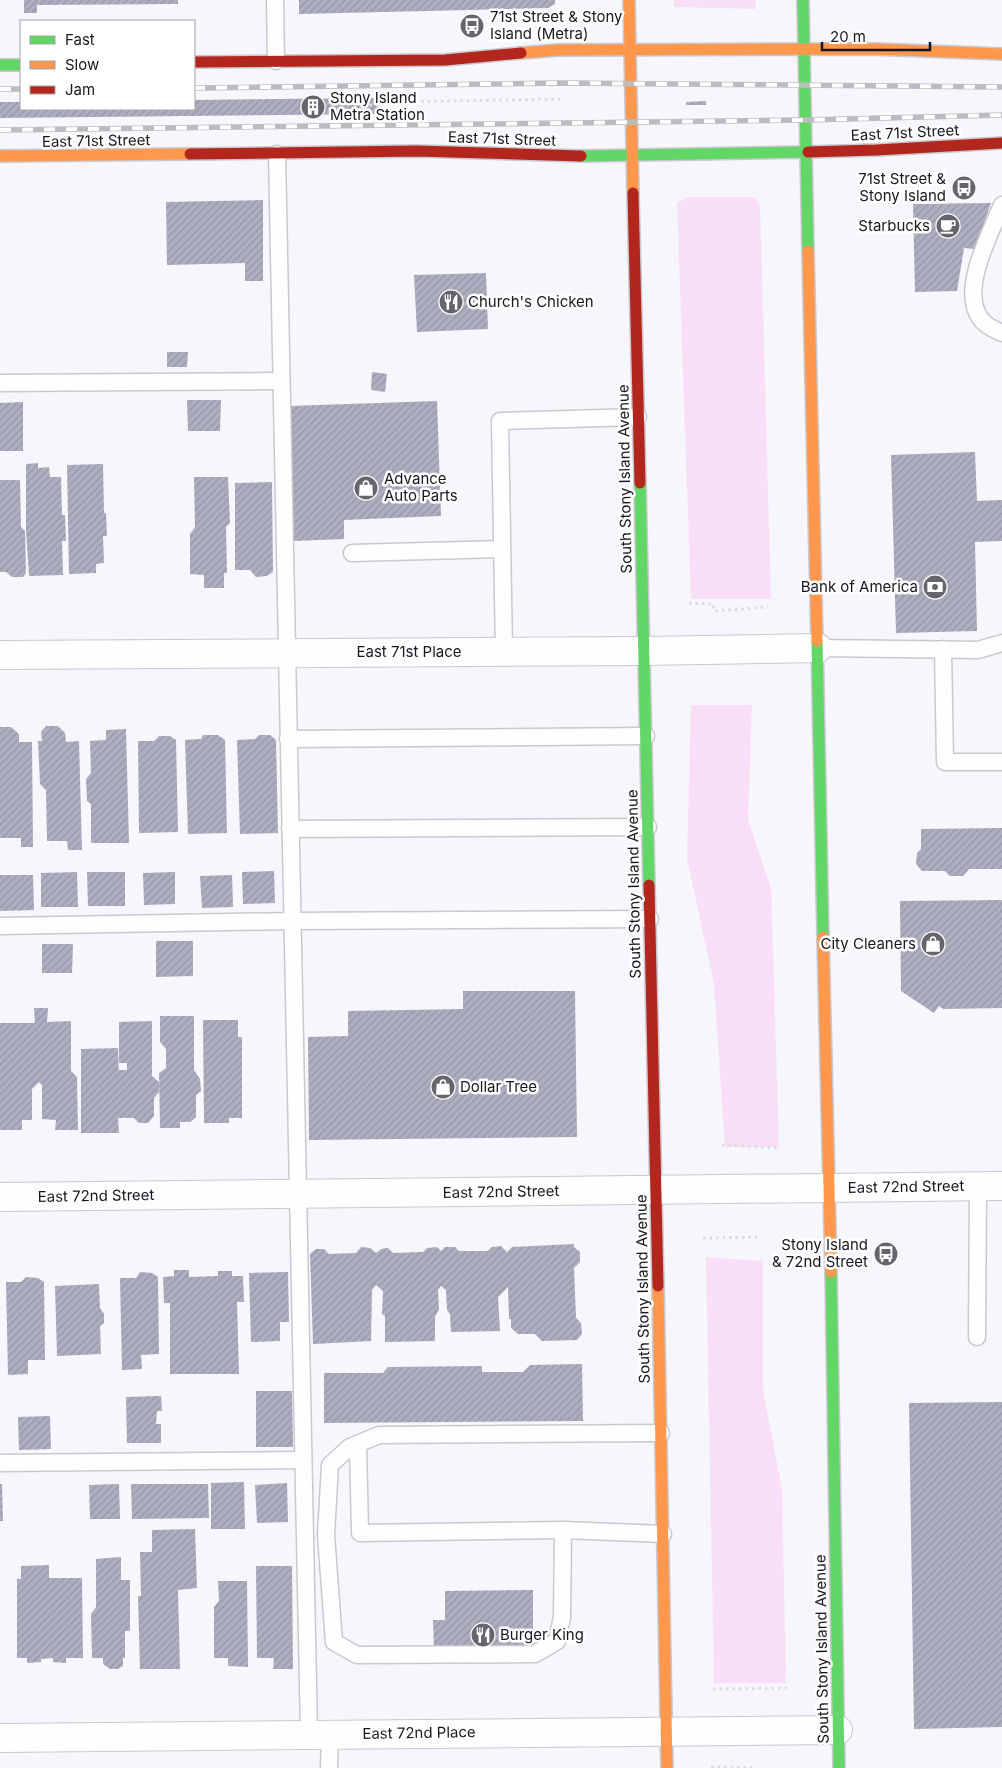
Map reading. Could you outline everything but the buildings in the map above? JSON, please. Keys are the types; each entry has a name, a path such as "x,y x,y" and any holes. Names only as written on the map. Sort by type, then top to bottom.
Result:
{"main road":[{"name":"South Stony Island Avenue","path":"629,0 667,1768"},
{"name":"South Stony Island Avenue","path":"803,0 818,648 839,1768"},
{"path":"195,62 446,60 559,50 630,49 874,49 1002,54"},
{"path":"0,65 20,65"},
{"name":"East 71st Street","path":"0,156 417,151 561,156 632,156 876,150 1002,143"}],"street":[{"name":"East 71st Place","path":"0,655 644,651 818,648"},
{"name":"East 72nd Street","path":"0,1196 990,1186"},
{"name":"East 72nd Place","path":"0,1738 667,1730 838,1730"}],"lane":[{"path":"275,0 276,61"},
{"path":"277,154 303,1460 319,1734 329,1768"},
{"path":"1002,205 978,265 973,303 980,320 1002,333"},
{"path":"0,383 281,381"},
{"path":"504,652 500,421 638,417"},
{"path":"352,553 502,549"},
{"path":"818,648 978,650 1002,644"},
{"path":"943,649 945,762 1002,762"},
{"path":"288,739 646,736"},
{"path":"290,829 648,827"},
{"path":"0,926 292,920 650,919"},
{"path":"978,1337 990,1186"},
{"path":"563,1530 562,1617 557,1641 535,1654 357,1655 334,1642 326,1535 330,1465 350,1447 379,1435 661,1433"},
{"path":"358,1444 360,1532 563,1530 663,1534"},
{"path":"0,1463 303,1460"}],"path":[{"path":"363,106 401,102 560,99"},
{"path":"689,603 713,604 714,611 768,607"},
{"path":"722,1144 778,1148"},
{"path":"703,1238 761,1237"},
{"path":"713,1689 789,1688"},
{"path":"711,1767 753,1768"}],"shaded area":[{"path":"674,0 755,0 756,9 674,7"},
{"path":"688,197 754,197 760,205 771,599 691,599 677,203"},
{"path":"691,705 752,705 748,819 771,888 779,1147 725,1147 714,984 687,858"},
{"path":"706,1257 763,1261 763,1391 782,1489 786,1683 714,1683"}],"railway":[{"path":"195,88 560,83 1002,87"},
{"path":"0,89 20,89"},
{"path":"0,130 806,120 1002,115"}],"traffic: fast":[{"path":"803,0 808,251"},
{"path":"0,65 20,65"},
{"path":"581,156 808,152"},
{"path":"640,483 649,885"},
{"path":"817,641 823,937"},
{"path":"831,1272 839,1768"}],"traffic: slow":[{"path":"629,0 633,193"},
{"path":"521,53 559,50 874,49 1002,54"},
{"path":"0,156 190,154"},
{"path":"808,251 817,641"},
{"path":"823,937 831,1272"},
{"path":"658,1286 667,1768"}],"traffic: jam":[{"path":"195,62 445,60 521,53"},
{"path":"808,152 1002,143"},
{"path":"190,154 417,151 581,156"},
{"path":"633,193 640,483"},
{"path":"649,885 658,1286"}],"place":[{"name":"71st Street & Stony Island (Metra)","path":"472,26"},
{"name":"Stony Island Metra Station","path":"313,107"},
{"name":"71st Street & Stony Island","path":"964,188"},
{"name":"Starbucks","path":"948,226"},
{"name":"Church's Chicken","path":"451,302"},
{"name":"Advance Auto Parts","path":"366,488"},
{"name":"Bank of America","path":"935,587"},
{"name":"City Cleaners","path":"933,944"},
{"name":"Dollar Tree","path":"443,1087"},
{"name":"Stony Island & 72nd Street","path":"886,1254"},
{"name":"Burger King","path":"483,1635"}]}
